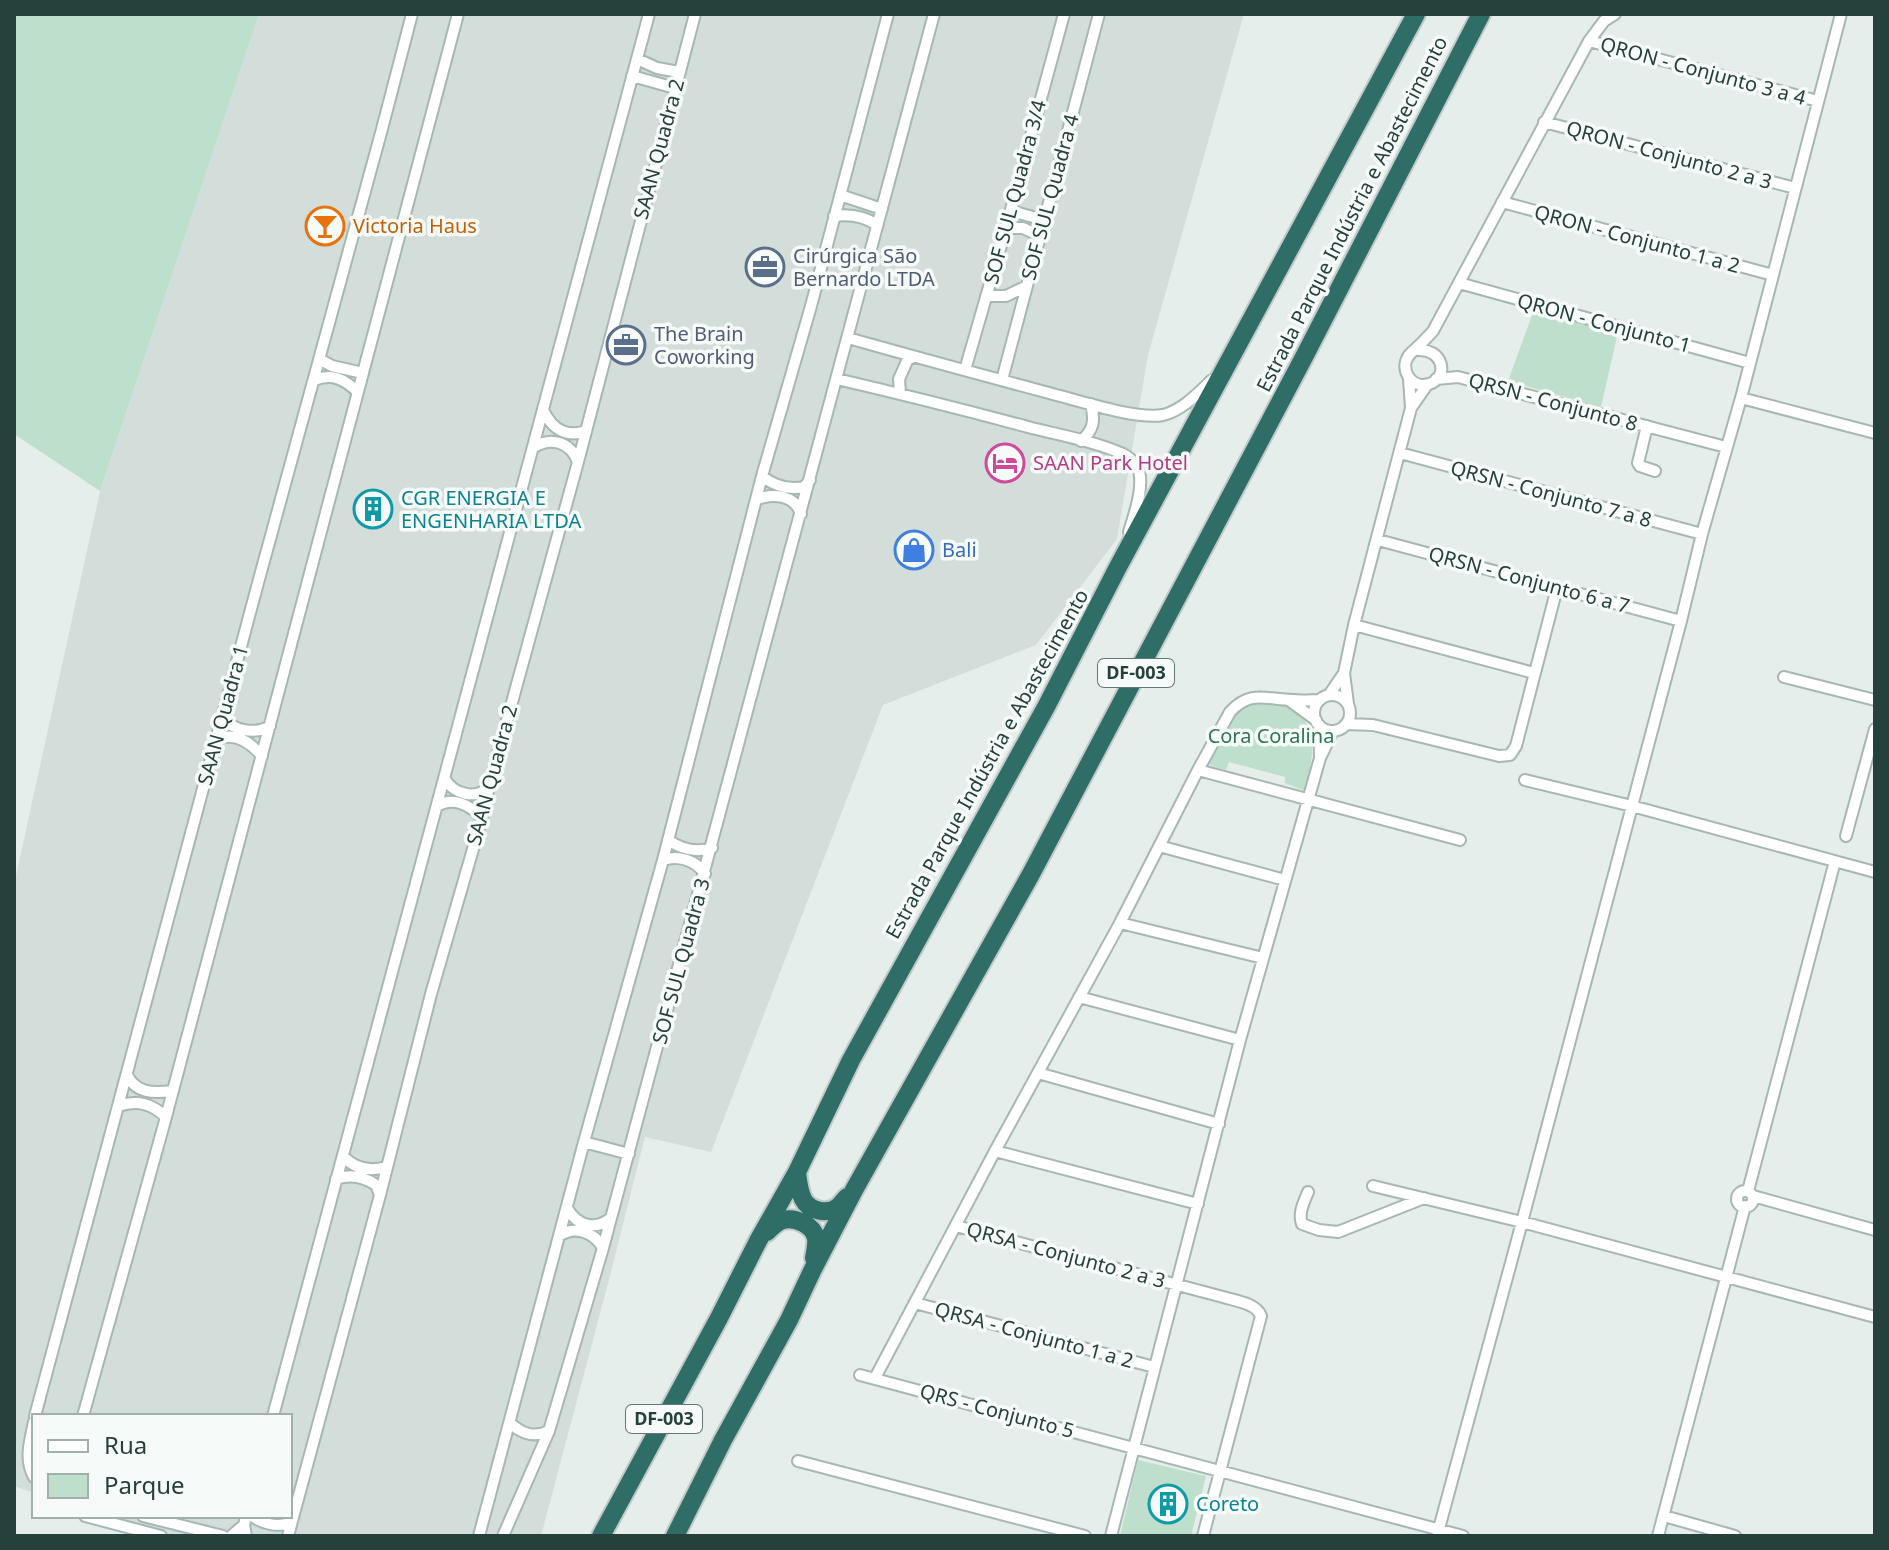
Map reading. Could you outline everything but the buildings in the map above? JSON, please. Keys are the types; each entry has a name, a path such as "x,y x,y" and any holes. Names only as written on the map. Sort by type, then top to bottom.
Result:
{"highway":[{"name":"Estrada Parque Indústria e Abastecimento","path":"601,1536 797,1172 851,1060 1046,707 1118,567 1416,14"},
{"name":"Estrada Parque Indústria e Abastecimento","path":"675,1536 854,1190 1031,874 1352,266 1480,15"},
{"path":"797,1172 803,1199 817,1210 836,1208 854,1190"},
{"path":"758,1241 781,1220 805,1223 816,1237 813,1269"}],"street":[{"name":"SAAN Quadra 1","path":"36,1414 412,14"},
{"path":"84,1414 166,1117 458,14"},
{"path":"274,1414 649,14"},
{"name":"SAAN Quadra 2","path":"292,1516 578,462 695,14"},
{"path":"479,1536 888,14"},
{"name":"SOF SUL Quadra 3","path":"503,1536 549,1431 612,1218 934,14"},
{"name":"SOF SUL Quadra 3/4","path":"965,370 1064,14"},
{"name":"SOF SUL Quadra 4","path":"1002,380 1099,14"},
{"path":"1346,724 1350,716 1344,673 1411,408 1405,362 1433,331 1589,41 1604,21 1615,14"},
{"path":"1438,1533 1702,534 1741,398 1838,15"},
{"name":"QRON - Conjunto 3 a 4","path":"1589,41 1818,101"},
{"path":"637,59 657,68 679,72"},
{"path":"632,76 675,88"},
{"name":"QRON - Conjunto 2 a 3","path":"1544,122 1795,188"},
{"path":"840,195 882,209"},
{"name":"QRON - Conjunto 1 a 2","path":"1502,202 1773,275"},
{"path":"1011,211 1044,220"},
{"path":"834,216 858,217 877,225"},
{"path":"1006,228 1023,228 1040,236"},
{"name":"QRON - Conjunto 1","path":"1459,283 1750,363"},
{"path":"987,296 1006,296 1025,287"},
{"path":"1411,408 1440,372 1433,331"},
{"path":"848,338 1140,415 1163,415 1183,406 1228,365"},
{"path":"1417,350 1426,349 1435,353"},
{"path":"900,393 900,375 908,359 914,357"},
{"path":"319,359 332,366 363,373"},
{"name":"QRSN - Conjunto 8","path":"1441,364 1458,377 1726,447"},
{"path":"314,380 328,376 338,378 358,392"},
{"name":"QRSN - Conjunto 8","path":"1432,382 1458,377"},
{"path":"837,379 900,393 1126,455 1139,470 1140,481 1138,500 1118,567"},
{"path":"1409,379 1417,384 1432,382"},
{"path":"1741,398 1875,433"},
{"path":"1081,441 1091,430 1094,416 1091,404"},
{"path":"544,412 552,426 563,432 576,434 586,431"},
{"name":"QRSN - Conjunto 8","path":"1647,426 1638,463 1655,471"},
{"path":"534,447 541,442 566,445 572,449 578,462"},
{"name":"QRSN - Conjunto 7 a 8","path":"1400,453 1702,534"},
{"path":"762,476 788,488 804,487 811,479"},
{"path":"757,499 767,495 794,501 801,514"},
{"name":"QRSN - Conjunto 6 a 7","path":"1378,540 1681,621"},
{"path":"1111,1536 1240,1040 1320,758 1333,731 1346,724 1373,725 1505,757 1510,755 1516,746 1557,588"},
{"path":"1354,625 1534,673"},
{"path":"1320,758 1315,709 1344,673"},
{"path":"1784,677 1875,700"},
{"path":"875,1378 1120,923 1198,770 1236,705 1260,697 1290,701 1339,696 1373,725"},
{"path":"1290,701 1325,729 1333,731"},
{"path":"222,717 233,727 245,730 262,730 270,726"},
{"path":"1846,836 1875,729"},
{"path":"216,740 224,736 246,741 262,756"},
{"path":"1198,770 1460,840"},
{"path":"445,779 449,787 474,795 484,793 489,786"},
{"path":"1525,780 1875,872"},
{"path":"437,806 443,802 461,803 473,808 482,818"},
{"path":"668,840 695,851 712,848"},
{"path":"1159,846 1285,880"},
{"path":"663,860 689,861 697,864 705,874"},
{"path":"1658,1536 1745,1206 1751,1204 1750,1194 1835,861"},
{"path":"1120,923 1263,958"},
{"path":"1079,997 1240,1040"},
{"path":"1038,1073 1219,1124"},
{"path":"127,1075 134,1086 146,1092 172,1091"},
{"path":"118,1106 129,1102 145,1103 166,1117"},
{"path":"584,1142 629,1154"},
{"path":"995,1151 1198,1204"},
{"path":"343,1156 349,1163 363,1169 386,1167"},
{"path":"336,1179 359,1177 376,1185 380,1195"},
{"path":"1373,1186 1522,1222 1875,1317"},
{"path":"1308,1192 1300,1213 1302,1224 1330,1232 1346,1230 1426,1198"},
{"path":"1750,1194 1875,1230"},
{"path":"567,1208 572,1218 592,1225 599,1226 612,1218"},
{"name":"QRSA - Conjunto 2 a 3","path":"956,1226 1255,1307 1261,1316 1220,1471"},
{"path":"559,1236 566,1231 581,1231 593,1235 603,1248"},
{"name":"QRSA - Conjunto 1 a 2","path":"915,1303 1154,1367"},
{"name":"QRS - Conjunto 5","path":"860,1375 1438,1533 1463,1536"},
{"path":"510,1423 530,1435 549,1431"},
{"path":"798,1461 1085,1536"},
{"path":"1203,1536 1220,1471"},
{"path":"1664,1516 1735,1536"},
{"path":"94,1518 161,1536"},
{"path":"151,1518 223,1536"},
{"name":"SAAN Quadra 2","path":"288,1536 291,1518"},
{"path":"231,1536 247,1523 290,1523"}],"shaded area":[{"path":"259,14 1244,14 1148,355 1117,539 1036,645 883,705 711,1152 645,1137 541,1536 164,1536 109,1518 292,1518 292,1414 32,1414 32,1492 14,1486 14,885 100,491"}],"green space":[{"path":"14,14 259,14 100,491 14,434"},
{"path":"1535,307 1619,328 1601,407 1508,381"},
{"name":"Cora Coralina","path":"1267,700 1290,705 1307,725 1312,746 1305,791 1285,783 1285,777 1229,762 1226,770 1208,763 1229,719 1245,704"},
{"path":"1138,1460 1206,1476 1191,1536 1120,1536"}],"place":[{"name":"Victoria Haus","path":"325,226"},
{"name":"Cirúrgica São Bernardo LTDA","path":"765,267"},
{"name":"The Brain Coworking","path":"626,345"},
{"name":"SAAN Park Hotel","path":"1005,463"},
{"name":"CGR ENERGIA E ENGENHARIA LTDA","path":"373,509"},
{"name":"Bali","path":"914,550"},
{"name":"Coreto","path":"1168,1504"}]}
